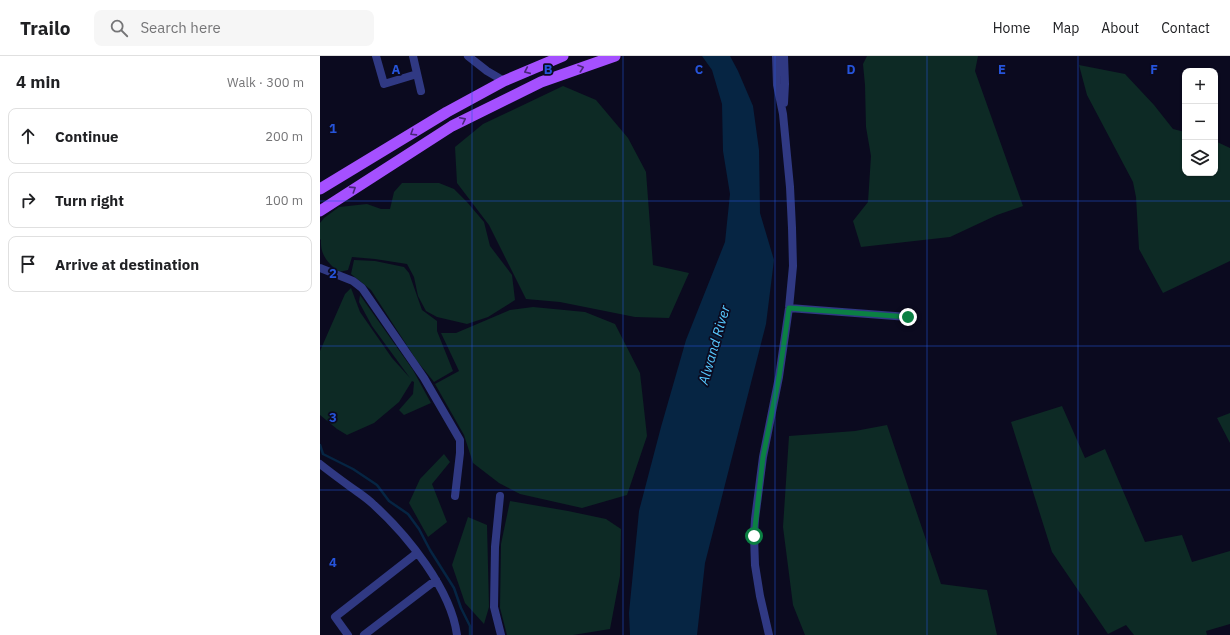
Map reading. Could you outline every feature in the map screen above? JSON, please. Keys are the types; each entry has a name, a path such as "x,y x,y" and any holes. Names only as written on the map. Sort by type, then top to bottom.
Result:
{"main road":[{"path":"320,189 447,112 504,81 563,56"},
{"path":"320,211 452,126 541,82 615,56"}],"street":[{"path":"376,56 384,84 417,74"},
{"path":"413,56 421,91"},
{"path":"468,56 487,72 504,81"},
{"path":"770,635 758,584 754,530 763,457 779,377 789,308 793,266 792,228 783,114 777,85 776,56"},
{"path":"784,56 785,84"},
{"path":"783,114 789,56"},
{"path":"320,268 352,281 362,288 424,378 460,440 455,496"},
{"path":"789,308 908,317"},
{"path":"320,464 373,504 417,553 436,580 449,607 457,635"},
{"path":"500,496 495,547 494,607 502,635"},
{"path":"348,635 335,617 417,553"},
{"path":"364,635 436,580"}],"green space":[{"path":"867,56 978,56 975,71 1023,206 997,215 950,237 861,247 853,221 868,202 871,156 866,127 863,64"},
{"path":"1079,65 1125,74 1154,105 1173,129 1182,131 1182,176 1218,176 1218,142 1230,148 1230,261 1163,293 1139,249 1136,197 1133,182 1087,95"},
{"path":"563,86 596,100 628,138 646,172 653,265 689,273 669,318 635,317 560,302 526,299 489,225 457,183 455,147 483,124"},
{"path":"402,183 439,183 454,189 467,202 484,222 490,246 512,275 515,300 488,317 467,324 437,317 426,311 418,296 414,277 407,264 352,257 348,270 339,272 331,265 323,254 320,239 320,223 324,218 339,207 367,204 381,209 390,209 394,192"},
{"path":"354,260 375,261 404,267 409,273 422,310 437,321 437,331 453,371 434,382 417,361 371,290 351,274"},
{"path":"351,288 360,312 392,358 410,378 372,326 359,302 360,295 413,370 431,403 404,415 399,410 413,394 414,382 412,381 399,402 374,423 347,435 320,415 320,351 345,294"},
{"path":"533,307 585,312 615,324 640,373 647,436 627,495 582,508 520,494 499,483 473,463 464,435 435,384 459,371 441,333 456,333 510,310"},
{"path":"1062,406 1085,458 1105,449 1145,542 1182,535 1192,562 1230,551 1230,624 1206,631 1207,635 1134,635 1126,625 1108,634 1052,552 1011,422"},
{"path":"1230,413 1230,443 1217,418"},
{"path":"887,425 941,584 987,590 997,635 805,635 793,605 783,527 789,436 855,431"},
{"path":"444,454 450,462 432,484 447,522 428,537 409,503 420,479"},
{"path":"510,501 606,519 621,529 620,576 610,629 573,635 507,635 500,608 501,544"},
{"path":"468,517 487,525 489,607 484,624 465,603 452,565"}],"water":[{"name":"Alwand River","path":"702,56 730,56 753,106 759,150 760,213 774,260 766,324 705,563 697,635 630,635 629,613 639,511 686,340 725,242 730,194 723,151 722,104 712,70"}],"waterway":[{"path":"320,445 323,454 353,469 377,485 389,501 408,514 419,529 430,550 454,588 461,608 470,626 470,635"}],"route":[{"path":"754,536 763,457 779,377 789,308 908,317"}]}
